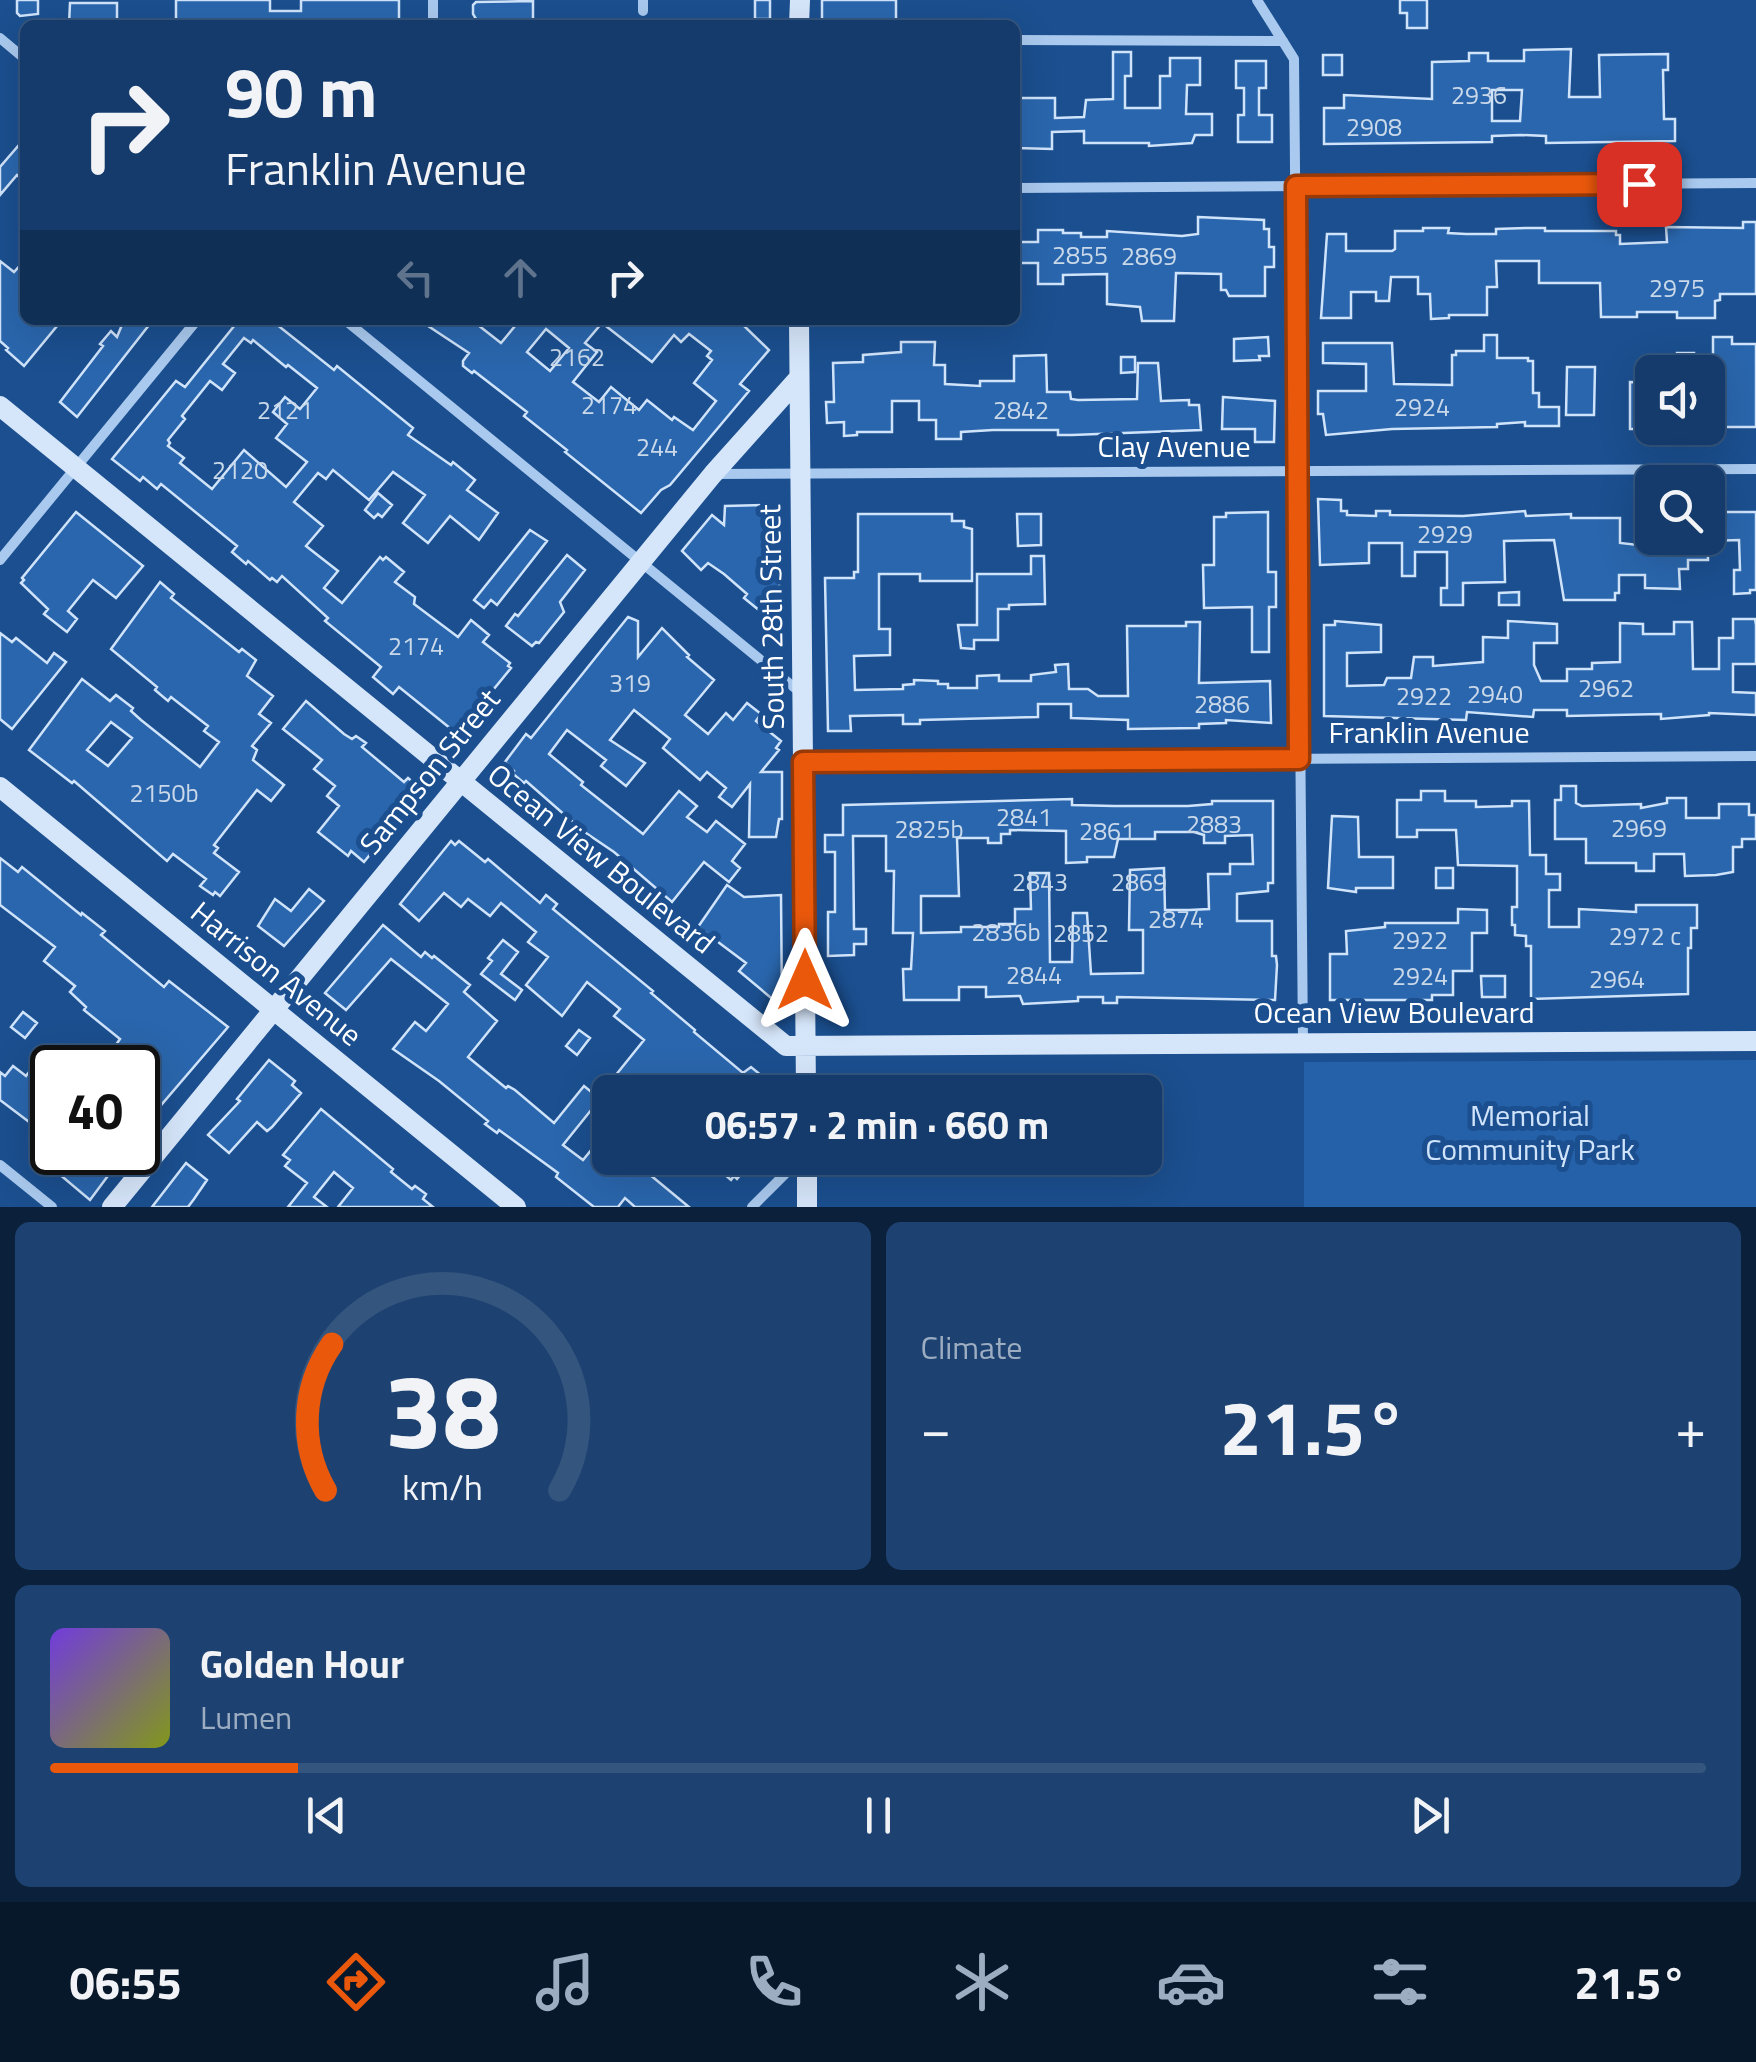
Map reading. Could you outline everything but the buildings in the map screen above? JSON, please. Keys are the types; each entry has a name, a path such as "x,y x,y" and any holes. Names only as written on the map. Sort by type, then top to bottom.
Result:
{"street":[{"path":"1257,0 1294,58 1304,1043"},
{"path":"0,38 20,55"},
{"path":"1020,40 1283,42"},
{"path":"1020,188 1756,183"},
{"path":"0,560 192,325"},
{"path":"350,325 804,695"},
{"name":"South 28th Street","path":"798,325 806,1075"},
{"name":"Sampson Street","path":"112,1207 713,474 798,379"},
{"name":"Ocean View Boulevard","path":"0,406 786,1046 1756,1041"},
{"name":"Clay Avenue","path":"713,474 1756,469"},
{"name":"Franklin Avenue","path":"803,762 1756,756"},
{"name":"Harrison Avenue","path":"0,787 516,1207"},
{"path":"0,1165 52,1207"},
{"path":"752,1207 784,1175"},
{"path":"807,1175 807,1207"}],"green space":[{"name":"Memorial Community Park","path":"1756,1060 1756,1207 1304,1207 1304,1062"}],"route":[{"path":"805,980 803,762 1299,759 1296,186 1639,184"}]}
